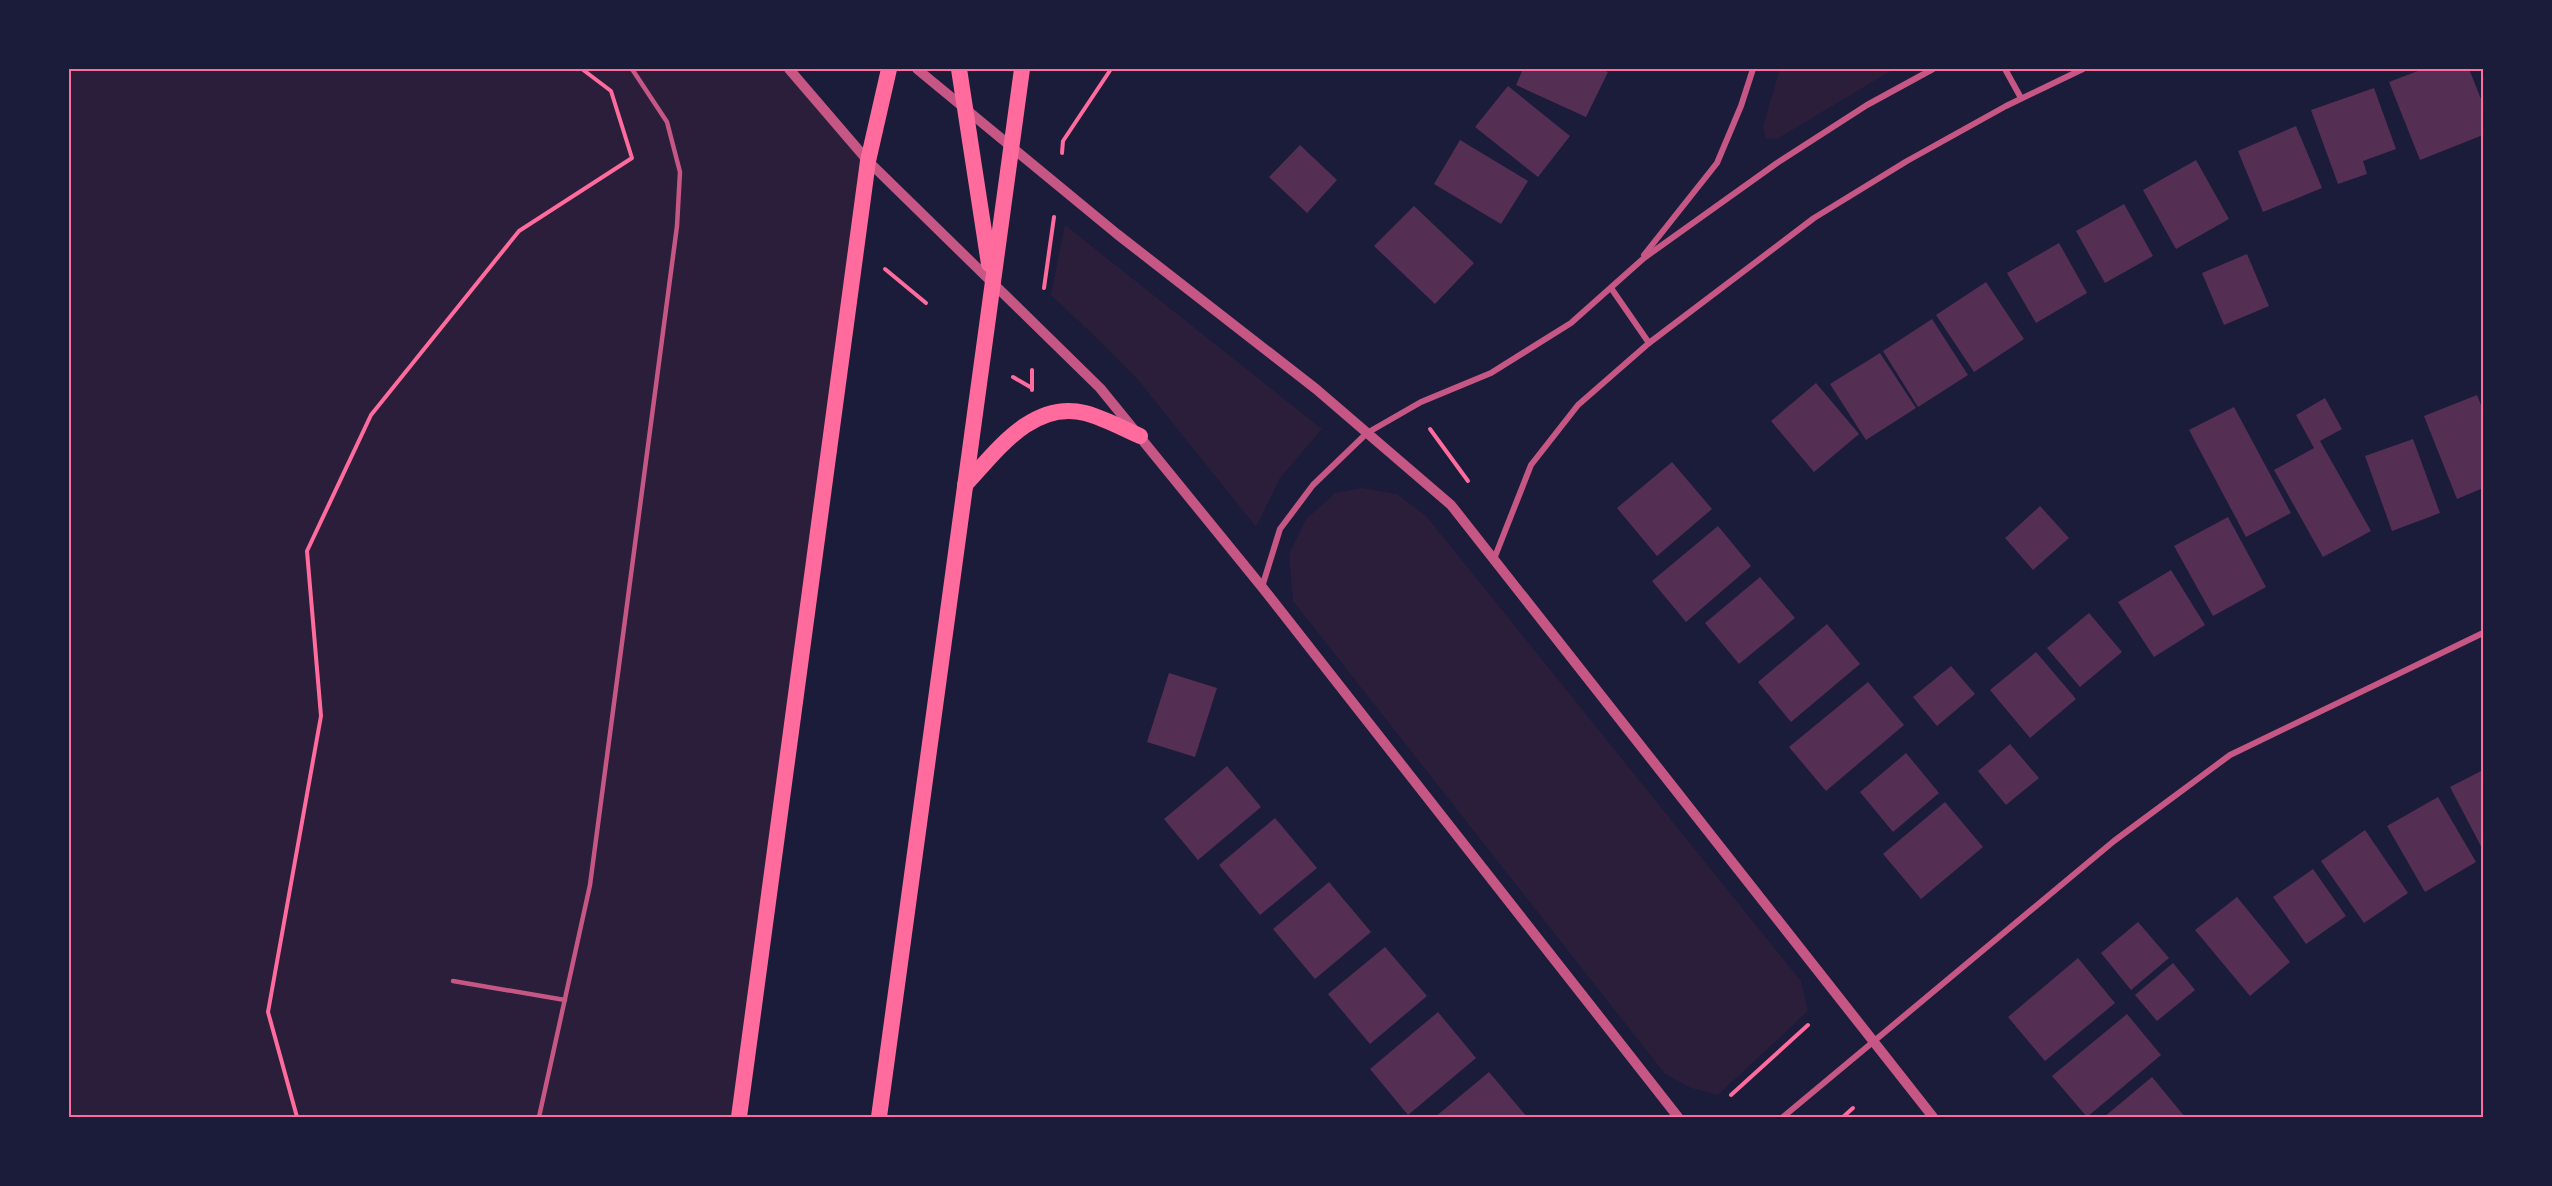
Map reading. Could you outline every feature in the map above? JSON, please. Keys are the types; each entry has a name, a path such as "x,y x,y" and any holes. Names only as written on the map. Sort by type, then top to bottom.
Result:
{"highway":[{"path":"739,1117 868,161 889,69"},
{"path":"959,69 992,283"},
{"path":"879,1117 1022,69"},
{"path":"965,485 1018,428 1061,411 1083,412 1140,436"}],"street":[{"path":"789,69 868,161 1100,388 1262,587 1678,1117"},
{"path":"917,69 1117,234 1316,389 1451,505 1872,1043 1933,1117"},
{"path":"1632,269 1717,163 1742,106 1753,69"},
{"path":"1262,587 1280,529 1313,485 1367,433 1421,402 1491,373 1571,324 1632,269 1777,163 1867,105 1932,69"},
{"path":"2005,69 2021,98"},
{"path":"1494,560 1531,465 1578,405 1649,343 1814,218 1907,161 2021,98 2083,69"},
{"path":"1611,288 1649,343"},
{"path":"1784,1117 2114,841 2230,756 2483,633"}],"lane":[{"path":"539,1117 590,885 676,226 680,172 667,122 632,69"},
{"path":"453,981 565,1000"}],"path":[{"path":"297,1117 268,1012 321,716 307,551 371,415 519,231 632,158 611,91 582,69"},
{"path":"1063,141 1111,69"},
{"path":"1044,288 1054,217"},
{"path":"885,269 926,303"},
{"path":"1013,377 1032,388"},
{"path":"1430,429 1468,481"},
{"path":"1731,1095 1808,1025"},
{"path":"1843,1117 1853,1108"}],"shaded area":[{"path":"69,69 789,69 868,161 740,1117 69,1117"},
{"path":"1780,69 1894,69 1777,139 1765,138 1763,126"},
{"path":"1065,225 1322,429 1280,478 1256,527 1139,381 1051,295"},
{"path":"1362,488 1397,494 1427,517 1801,981 1808,1011 1718,1095 1691,1088 1665,1074 1293,601 1289,554 1306,519 1335,493"}],"building":[{"path":"1523,69 1601,69 1608,72 1586,117 1516,85"},
{"path":"2423,69 2469,69 2483,104 2483,135 2420,160 2389,82"},
{"path":"1508,86 1570,136 1538,177 1475,127"},
{"path":"2374,88 2396,149 2363,161 2367,174 2338,184 2311,110"},
{"path":"2296,126 2322,188 2263,212 2238,151"},
{"path":"1460,140 1528,181 1501,224 1434,184"},
{"path":"1300,145 1337,180 1307,213 1269,177"},
{"path":"2196,160 2229,219 2176,249 2143,190"},
{"path":"2124,204 2153,256 2105,283 2076,231"},
{"path":"1414,206 1474,263 1435,304 1374,246"},
{"path":"2059,243 2087,293 2036,323 2007,273"},
{"path":"2247,254 2269,306 2224,325 2202,273"},
{"path":"1986,282 2024,339 1974,372 1936,315"},
{"path":"1932,319 1968,375 1918,407 1883,351"},
{"path":"1880,353 1916,408 1866,440 1830,384"},
{"path":"1816,383 1859,434 1814,472 1771,421"},
{"path":"2477,395 2483,410 2483,488 2457,499 2424,416"},
{"path":"2325,398 2342,429 2320,441 2371,531 2323,557 2274,470 2314,448 2296,415"},
{"path":"2234,407 2291,513 2246,537 2189,430"},
{"path":"2413,439 2440,513 2392,531 2365,456"},
{"path":"1672,462 1712,509 1657,556 1617,508"},
{"path":"2040,506 2069,538 2033,570 2005,538"},
{"path":"2228,517 2266,587 2213,616 2174,546"},
{"path":"1718,526 1751,566 1686,622 1652,581"},
{"path":"2171,570 2205,625 2154,657 2118,602"},
{"path":"1760,577 1795,618 1739,664 1705,623"},
{"path":"2089,613 2122,652 2080,687 2047,648"},
{"path":"1827,624 1860,664 1791,722 1758,682"},
{"path":"2036,652 2076,699 2030,738 1990,690"},
{"path":"1951,666 1975,694 1937,726 1913,697"},
{"path":"1169,673 1217,688 1195,757 1147,742"},
{"path":"1868,682 1904,725 1826,791 1789,747"},
{"path":"2010,744 2039,778 2006,805 1978,771"},
{"path":"1906,753 1939,793 1893,832 1860,792"},
{"path":"1227,766 1261,807 1198,860 1164,819"},
{"path":"2483,770 2483,850 2450,787"},
{"path":"2438,797 2476,862 2425,892 2387,826"},
{"path":"1945,802 1983,847 1921,899 1883,854"},
{"path":"1275,818 1317,868 1260,915 1219,865"},
{"path":"2365,830 2408,893 2364,923 2321,861"},
{"path":"2313,869 2346,916 2306,944 2273,897"},
{"path":"1329,882 1371,932 1315,979 1273,929"},
{"path":"2237,897 2290,962 2250,996 2195,930"},
{"path":"2138,922 2169,958 2131,990 2101,953"},
{"path":"1385,947 1427,996 1370,1044 1328,994"},
{"path":"2078,958 2115,1003 2045,1061 2008,1017"},
{"path":"2173,963 2195,990 2157,1021 2135,995"},
{"path":"1438,1012 1476,1058 1408,1115 1370,1069"},
{"path":"2127,1014 2161,1055 2087,1117 2052,1076"},
{"path":"1489,1072 1527,1117 1435,1117"},
{"path":"2152,1077 2185,1117 2104,1117"}]}
